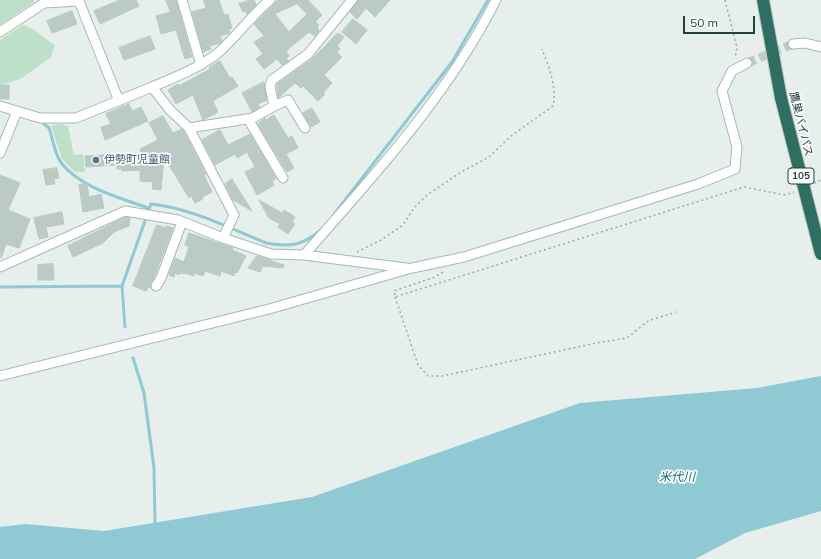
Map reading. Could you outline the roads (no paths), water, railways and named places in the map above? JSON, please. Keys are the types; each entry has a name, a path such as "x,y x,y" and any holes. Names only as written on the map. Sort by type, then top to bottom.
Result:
{"highway":[{"name":"鷹巣バイパス","path":"763,0 781,98 821,254"}],"street":[{"path":"182,0 201,65"},
{"path":"0,106 40,118 76,118 201,65 218,52 252,16 270,0"},
{"path":"274,106 270,86 272,80 308,54 352,0"},
{"path":"304,255 403,139 453,75 496,0"},
{"path":"0,32 44,3 79,1 119,101"},
{"path":"792,44 805,43 821,47"},
{"path":"0,376 269,309 412,268 464,257 698,184 735,168 737,147 722,91 732,71 747,63"},
{"path":"152,87 170,110 189,128 234,215 225,235"},
{"path":"189,128 248,119 288,100 305,128"},
{"path":"0,153 17,111"},
{"path":"248,119 283,178"},
{"path":"0,267 125,211 182,222 225,235 271,254 304,255 412,268"},
{"path":"156,286 161,278 182,222"}],"water":[{"name":"米代川","path":"821,376 821,511 745,533 695,559 0,559 0,527 25,524 104,531 312,497 580,403 757,388"}],"waterway":[{"path":"332,217 452,62 488,0"},
{"path":"44,124 49,128 60,162 71,173 91,186 148,208"},
{"path":"125,327 122,286 151,204 166,206 195,214 266,243 282,245 295,244 308,239 321,230"},
{"path":"0,287 122,286"},
{"path":"133,358 144,393 154,468 155,523"}],"tunnel":[{"path":"747,63 793,44"}],"place":[{"name":"伊勢町児童館","path":"96,160"}]}
